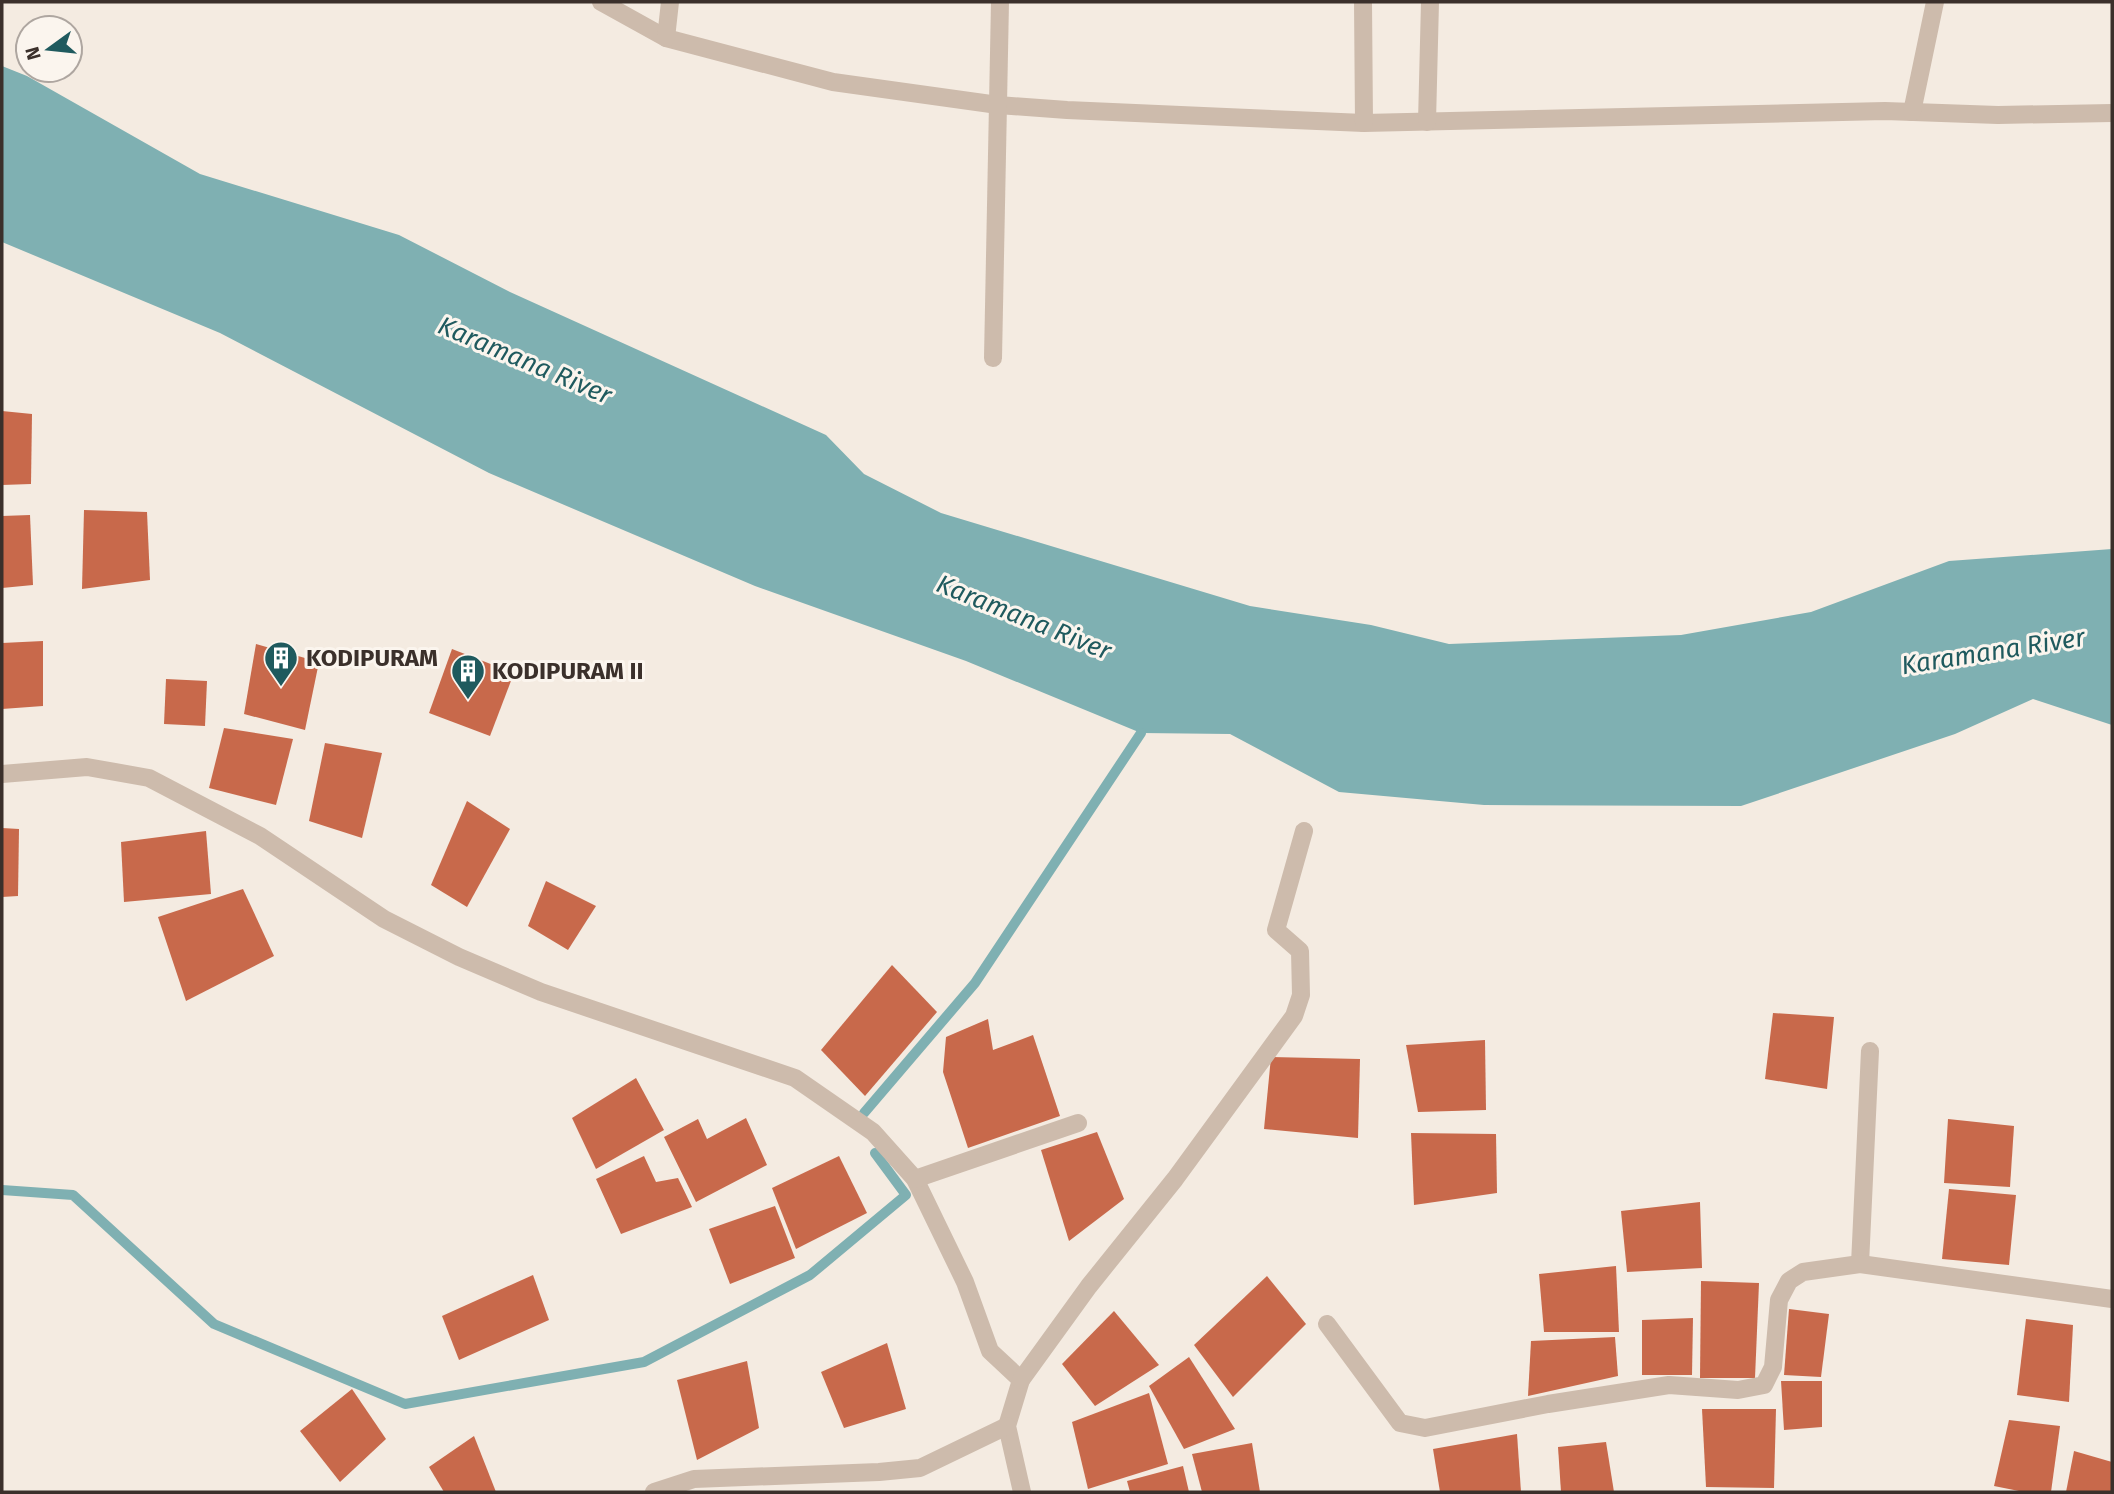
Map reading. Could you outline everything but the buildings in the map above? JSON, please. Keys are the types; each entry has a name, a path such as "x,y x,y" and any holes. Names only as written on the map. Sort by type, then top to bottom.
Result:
{"street":[{"path":"601,2 666,37 832,82 999,105 1245,120 1364,123 1912,112 1998,115 2112,113"},
{"path":"666,37 670,2"},
{"path":"993,358 1000,2"},
{"path":"1363,2 1364,123"},
{"path":"1427,122 1430,2"},
{"path":"1912,112 1935,2"},
{"path":"2,774 87,767 149,778 260,836 384,919 459,957 541,992 795,1078 873,1132 915,1179 965,1282 990,1351 1021,1380"},
{"path":"1022,1492 1007,1426 1021,1380 1089,1286 1175,1179 1294,1016 1301,995 1300,951 1276,930 1304,831"},
{"path":"1860,1264 1870,1051"},
{"path":"915,1179 1078,1123"},
{"path":"1327,1324 1400,1423 1425,1428 1669,1385 1738,1390 1764,1385 1773,1367 1779,1300 1789,1282 1802,1272 1860,1264 2112,1299"},
{"path":"654,1492 694,1479 920,1468 1007,1426"}],"water":[{"name":"Karamana River","path":"2,66 14,71 14,84 41,84 200,174 399,235 510,292 826,435 864,474 941,513 1250,606 1371,625 1449,644 1681,635 1811,612 1949,561 2112,549 2112,725 2033,699 1955,734 1741,806 1484,805 1339,792 1230,734 1141,733 966,661 755,586 489,473 220,333 2,242"}],"waterway":[{"path":"864,1113 975,983 1141,733"},
{"path":"2,1190 73,1195 214,1324 405,1404 644,1362 810,1275 906,1195 875,1153"}],"place":[{"name":"KODIPURAM","path":"281,688"},
{"name":"KODIPURAM II","path":"468,701"}]}
